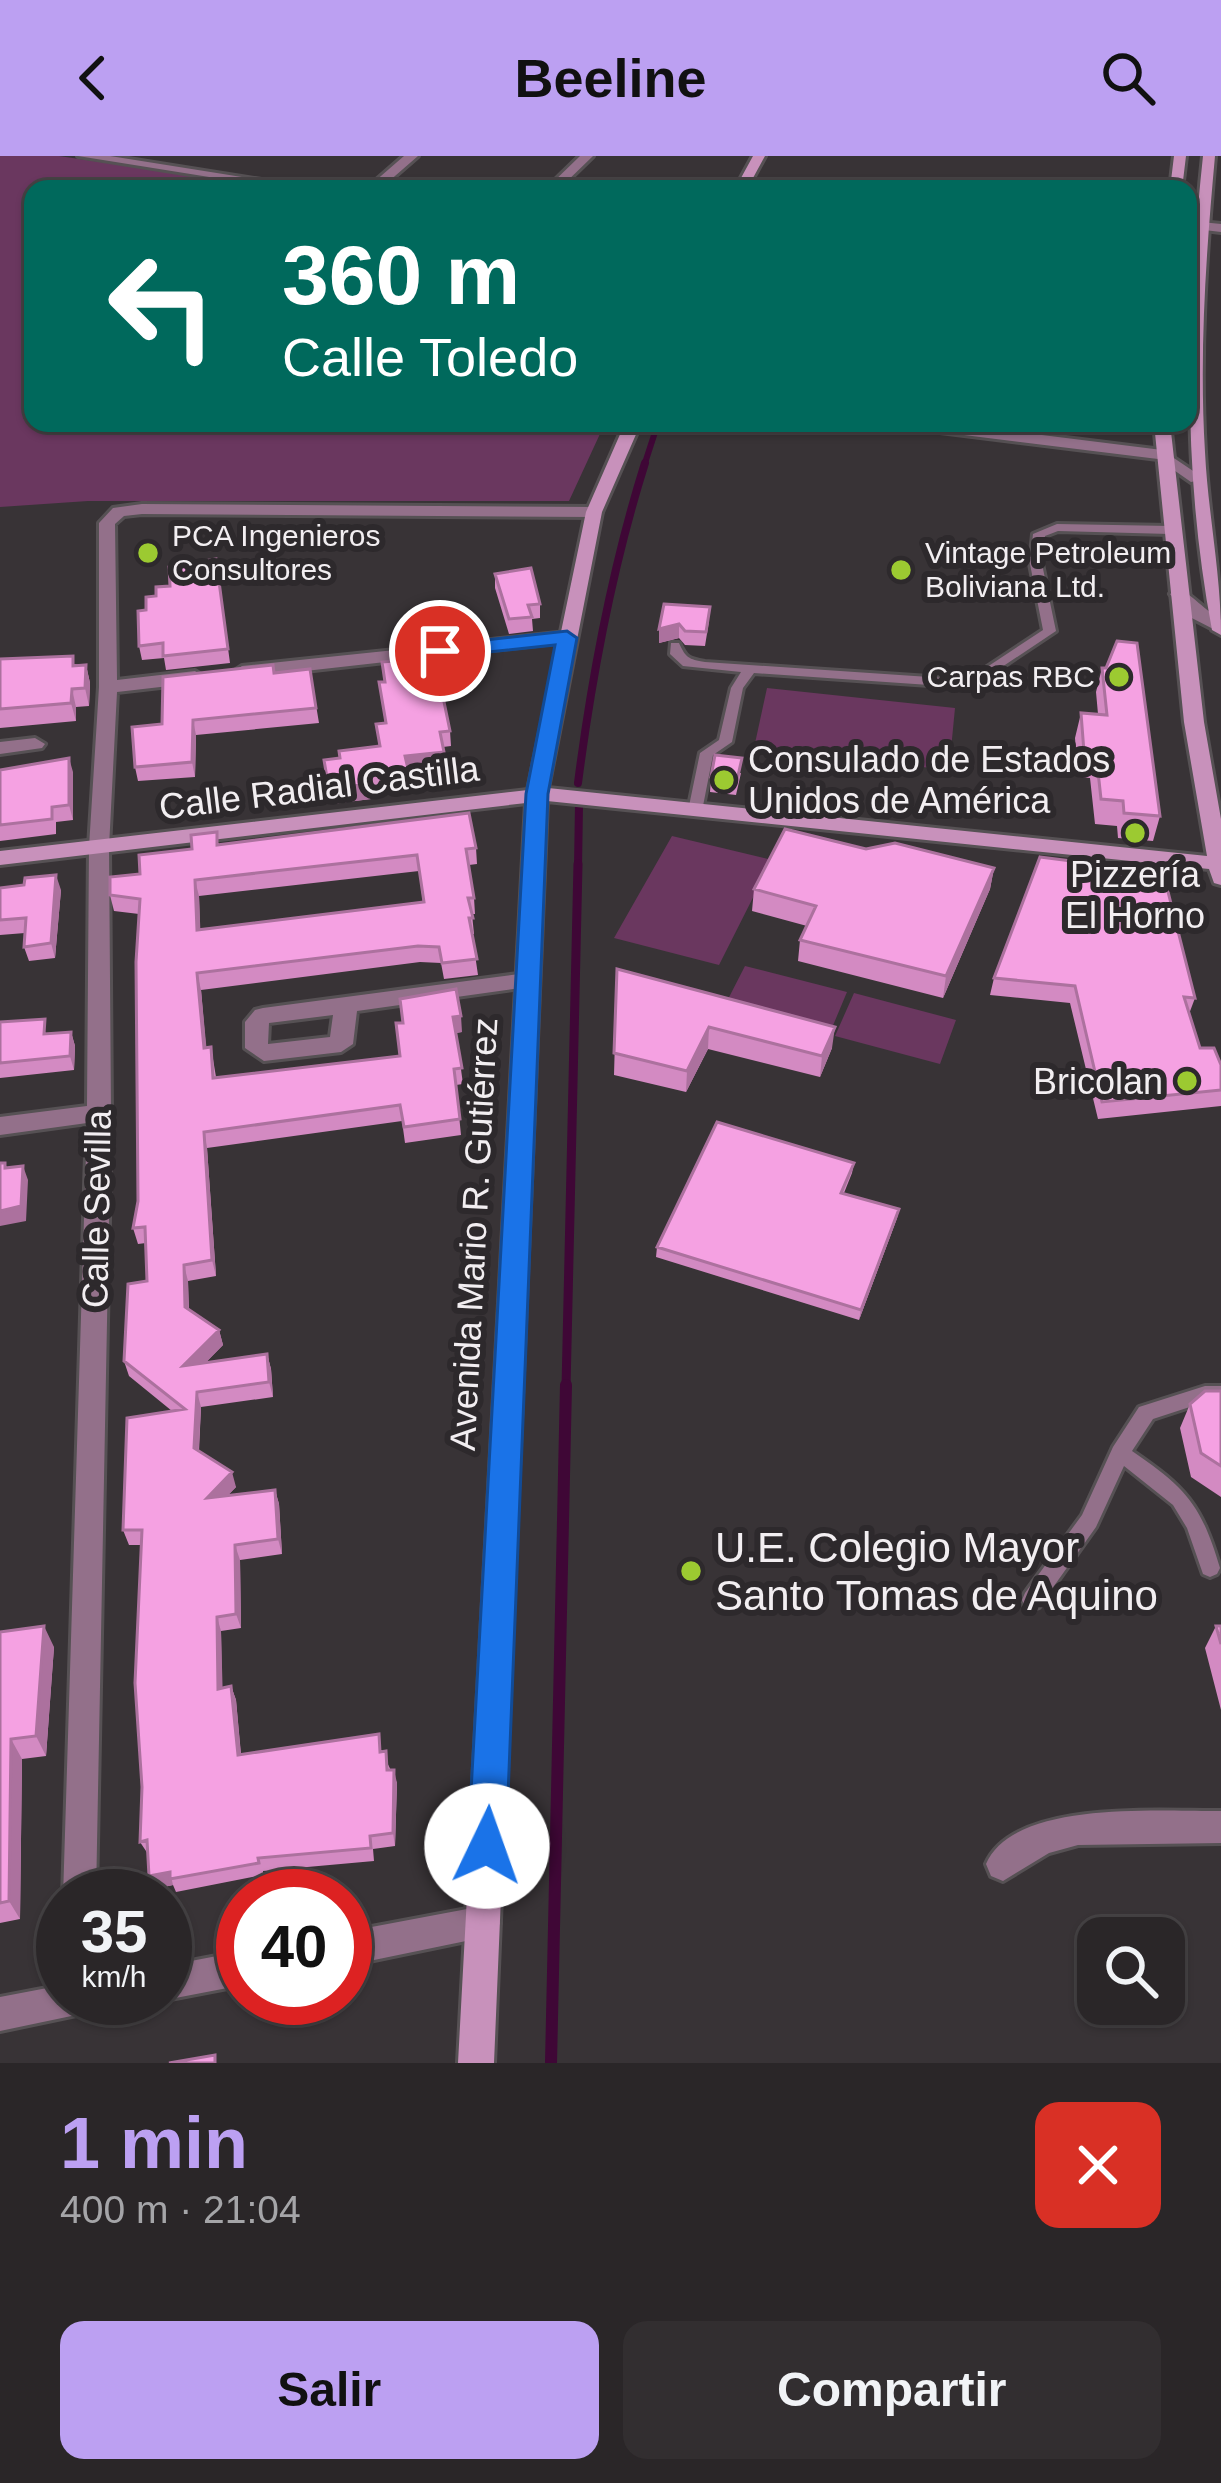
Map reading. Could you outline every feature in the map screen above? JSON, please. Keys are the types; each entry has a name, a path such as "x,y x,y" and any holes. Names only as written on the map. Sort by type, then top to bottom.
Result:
{"street":[{"path":"84,156 277,180"},
{"path":"383,180 412,156"},
{"path":"561,180 586,156"},
{"path":"1197,348 1208,156"},
{"path":"1201,226 1221,228"},
{"name":"Avenida Mario R. Gutiérrez","path":"476,2063 526,981 567,638 594,512 629,432"},
{"path":"979,432 1162,455 1197,479"},
{"path":"1162,432 1184,642 1220,867"},
{"path":"1194,432 1217,621"},
{"path":"1162,455 1183,450 1194,440"},
{"name":"Calle Sevilla","path":"80,1869 99,1113 99,847 108,687 107,523 119,512 142,509 594,512"},
{"path":"1178,594 1217,621"},
{"path":"1184,642 1217,621"},
{"path":"108,687 567,638"},
{"path":"0,748 35,744"},
{"name":"Calle Radial Castilla","path":"0,858 548,793 1220,867"},
{"path":"346,1005 526,981"},
{"path":"0,1126 99,1113"},
{"path":"1003,1864 1042,1838 1078,1829 1221,1827"},
{"path":"372,1944 483,1923"},
{"path":"0,2014 36,2007"}],"lane":[{"path":"675,646 676,654 688,663 944,682 978,679 1050,631 1036,564 1040,534 1057,526 1170,530"},
{"path":"696,806 707,753 725,742 737,688 750,669"},
{"path":"1032,1600 1089,1521 1120,1453 1146,1413 1221,1394"},
{"path":"1120,1453 1166,1485 1196,1515 1210,1568"}],"shaded area":[{"path":"0,156 59,156 223,180 24,180 24,432 601,432 569,501 88,501 0,507"},
{"path":"767,688 955,708 949,770 754,748"},
{"path":"672,836 772,860 719,965 614,938"},
{"path":"745,966 847,992 829,1035 724,1007"},
{"path":"854,993 956,1020 940,1064 835,1036"}],"building":[{"path":"216,559 228,649 163,656 163,643 139,646 138,611 146,610 146,597 156,596 156,587 170,586 169,567"},
{"path":"531,568 540,604 528,605 532,617 509,619 495,574"},
{"path":"664,604 710,607 706,632 685,631 679,624 659,629"},
{"path":"1117,641 1137,643 1160,816 1124,813 1123,801 1101,799 1096,753 1084,752 1081,713 1107,715 1102,668"},
{"path":"73,656 73,666 86,665 85,688 72,689 71,703 0,709 0,659"},
{"path":"430,658 436,663 450,731 440,732 444,752 405,756 408,769 369,774 369,784 329,789 324,760 340,758 339,751 380,746 376,724 386,723 379,682 385,682 382,662"},
{"path":"273,665 274,673 310,669 316,708 193,720 192,762 135,767 132,727 162,724 163,677"},
{"path":"715,755 742,758 737,780 711,777"},
{"path":"69,758 69,805 52,807 52,819 0,825 0,770"},
{"path":"469,813 476,848 466,849 474,898 468,898 473,918 469,918 477,959 442,963 439,947 418,946 197,973 204,1048 211,1047 213,1078 400,1056 396,1023 403,1023 400,999 456,989 461,1016 453,1017 462,1068 454,1069 460,1119 404,1127 400,1105 204,1132 212,1260 184,1265 185,1307 219,1330 183,1366 267,1354 269,1382 197,1392 194,1448 232,1472 207,1498 275,1490 278,1539 235,1545 236,1614 217,1617 218,1689 231,1686 238,1755 379,1734 387,1770 394,1770 393,1833 370,1836 371,1848 258,1858 259,1863 192,1875 192,1869 149,1869 147,1840 140,1842 142,1787 135,1683 142,1530 123,1530 127,1418 185,1409 124,1361 128,1284 147,1281 145,1227 133,1228 138,1201 140,899 110,895 110,877 140,874 139,855 192,849 191,835 217,832 217,845","holes":["417,855 424,902 197,930 195,880"]},
{"path":"785,829 866,849 895,843 994,868 946,976 800,940 816,906 754,889"},
{"path":"1040,857 1150,871 1165,880 1195,998 1184,997 1200,1048 1214,1048 1221,1065 1221,1090 1102,1102 1075,986 994,978"},
{"path":"56,875 51,943 24,947 26,918 0,920 0,888 24,885 25,878"},
{"path":"617,969 835,1027 822,1056 709,1027 687,1071 614,1053"},
{"path":"45,1019 44,1034 71,1032 70,1056 0,1063 0,1022"},
{"path":"717,1122 854,1163 841,1193 899,1209 861,1310 657,1247"},
{"path":"0,1163 5,1168 23,1166 21,1206 0,1211"},
{"path":"1205,1391 1221,1391 1221,1466 1201,1453 1190,1404"},
{"path":"44,1626 36,1736 11,1739 9,1901 0,1903 0,1632"},
{"path":"215,2055 215,2063 169,2063"}],"waterway":[{"path":"644,466 655,432"},
{"path":"578,783 604,622 645,463"},
{"path":"578,867 579,805"},
{"path":"566,1388 578,864"},
{"path":"551,2063 566,1385"}],"place":[{"name":"PCA Ingenieros Consultores","path":"148,553"},
{"name":"Vintage Petroleum Boliviana Ltd.","path":"901,570"},
{"name":"Carpas RBC","path":"1119,677"},
{"name":"Consulado de Estados Unidos de América","path":"724,780"},
{"name":"Pizzería El Horno","path":"1135,833"},
{"name":"Bricolan","path":"1187,1081"},
{"name":"U.E. Colegio Mayor Santo Tomas de Aquino","path":"691,1571"}],"route":[{"path":"440,651 567,638 537,794 487,1846"}]}
